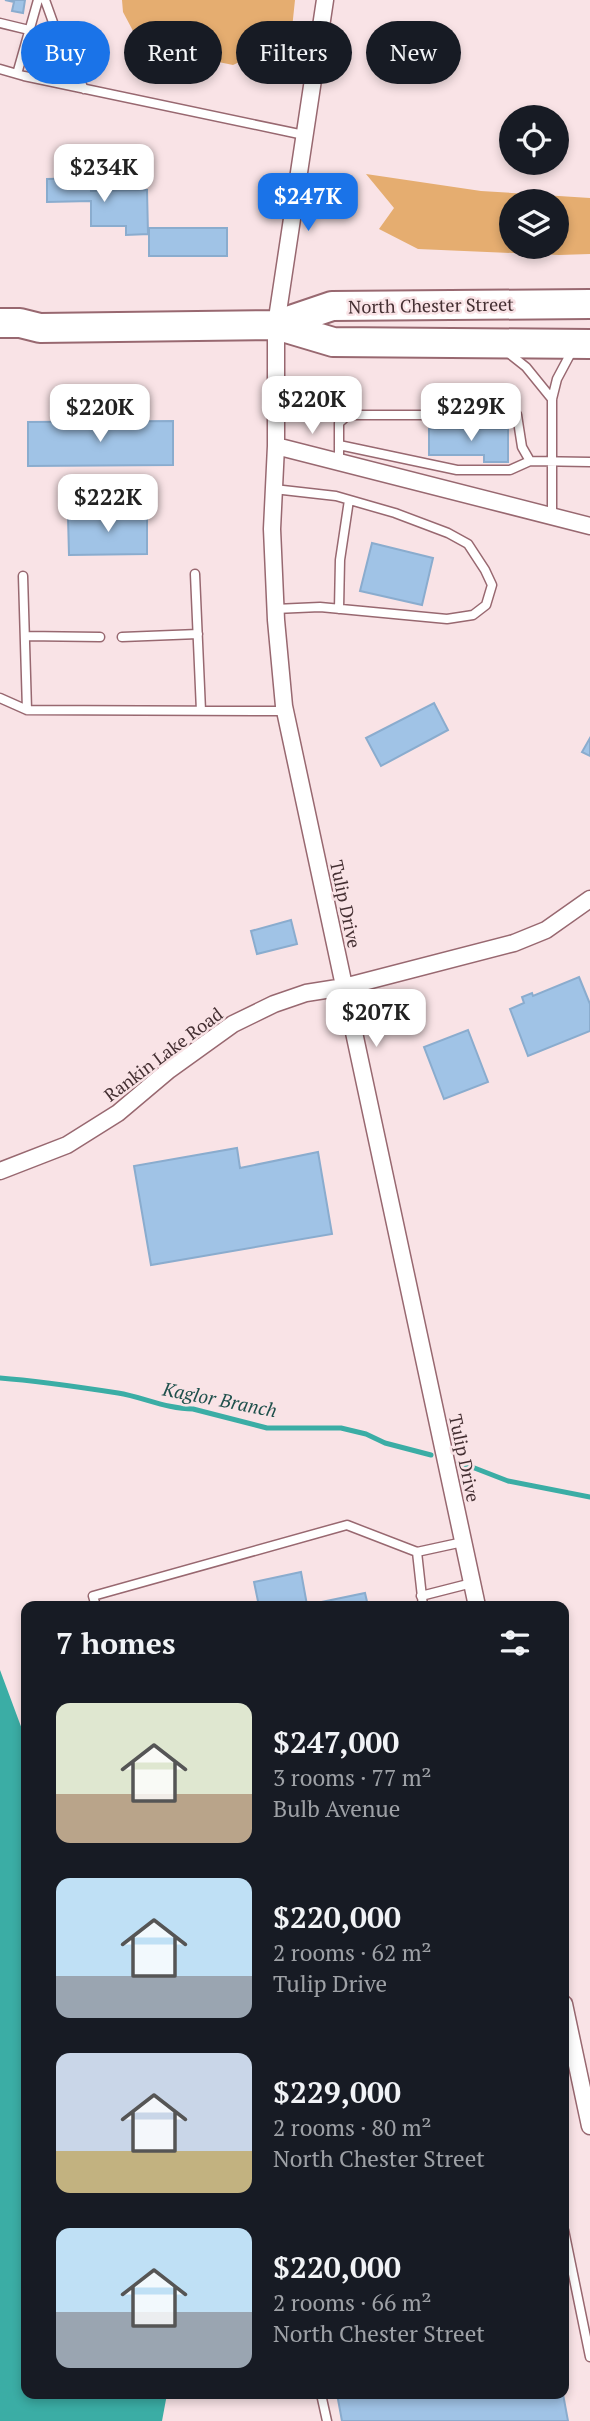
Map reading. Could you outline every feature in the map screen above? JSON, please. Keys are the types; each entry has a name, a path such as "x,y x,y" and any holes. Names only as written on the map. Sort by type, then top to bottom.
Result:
{"highway":[{"name":"North Chester Street","path":"276,325 332,306 590,304"},
{"name":"North Chester Street","path":"0,323 20,323 40,328 276,325 333,342 586,343"},
{"name":"North Chester Street","path":"0,341 19,338 40,328"}],"street":[{"name":"Tulip Drive","path":"325,0 276,325 276,446 272,529 275,609 285,711 476,1601"},
{"path":"276,446 590,526"},
{"name":"Rankin Lake Road","path":"0,1171 67,1145 118,1113 169,1070 233,1024 274,1004 306,993 344,987 514,943 547,930 590,899"},
{"path":"569,2040 589,2120"}],"lane":[{"path":"32,21 38,0"},
{"path":"45,0 59,39 84,89"},
{"path":"0,23 21,28"},
{"path":"17,74 21,59"},
{"path":"0,69 304,135"},
{"path":"496,343 526,367 552,399"},
{"path":"552,517 552,399 561,372 586,343"},
{"path":"339,462 339,423 348,415 517,415 522,447 530,461"},
{"path":"339,445 457,470 510,470 530,461 590,462"},
{"path":"274,489 336,496 448,533 468,544 485,569 492,586 486,605 473,615 447,619 339,609 275,609"},
{"path":"339,609 340,560 349,500"},
{"path":"195,574 201,711"},
{"path":"23,576 27,710"},
{"path":"122,637 198,634"},
{"path":"25,636 100,637"},
{"path":"0,698 27,710 285,711"},
{"path":"94,1601 93,1596 347,1525 417,1552 463,1542"},
{"path":"417,1552 422,1601"},
{"path":"421,1596 472,1583"},
{"path":"569,2254 590,2357"},
{"path":"322,2399 327,2421"}],"shaded area":[{"path":"122,0 295,0 293,21 236,21 236,64 233,65 222,63 222,21 128,21 123,12"},
{"path":"366,174 499,192 499,252 418,249 379,229 394,208"},
{"path":"569,197 590,198 590,254 569,255"}],"water":[{"path":"0,1670 21,1727 21,2399 166,2399 162,2421 0,2421"}],"building":[{"path":"5,0 25,0 23,13 12,11 14,2"},
{"path":"91,178 91,191 147,190 148,234 126,235 126,226 91,226 91,201 47,202 47,179"},
{"path":"149,228 227,228 227,256 149,256"},
{"path":"173,421 173,465 28,466 28,422"},
{"path":"429,429 508,429 508,462 484,462 484,455 429,455"},
{"path":"87,511 126,511 126,516 147,516 147,554 69,555 68,517 87,517"},
{"path":"372,543 433,558 422,605 360,591"},
{"path":"434,703 448,730 381,766 366,738"},
{"path":"590,738 590,756 582,752"},
{"path":"291,920 297,944 257,954 251,931"},
{"path":"579,977 590,1004 590,1031 528,1056 510,1009 524,1003 522,997 532,993 533,996"},
{"path":"468,1030 488,1082 444,1099 424,1047"},
{"path":"237,1148 240,1168 318,1152 332,1234 151,1265 134,1166"},
{"path":"301,1572 306,1601 258,1601 254,1582"},
{"path":"365,1593 367,1601 326,1601"},
{"path":"338,2399 564,2399 568,2421 342,2421"}],"waterway":[{"name":"Kaglor Branch","path":"0,1378 118,1393 267,1428 341,1428 431,1455"},
{"name":"Kaglor Branch","path":"459,1462 508,1481 590,1497"}]}
